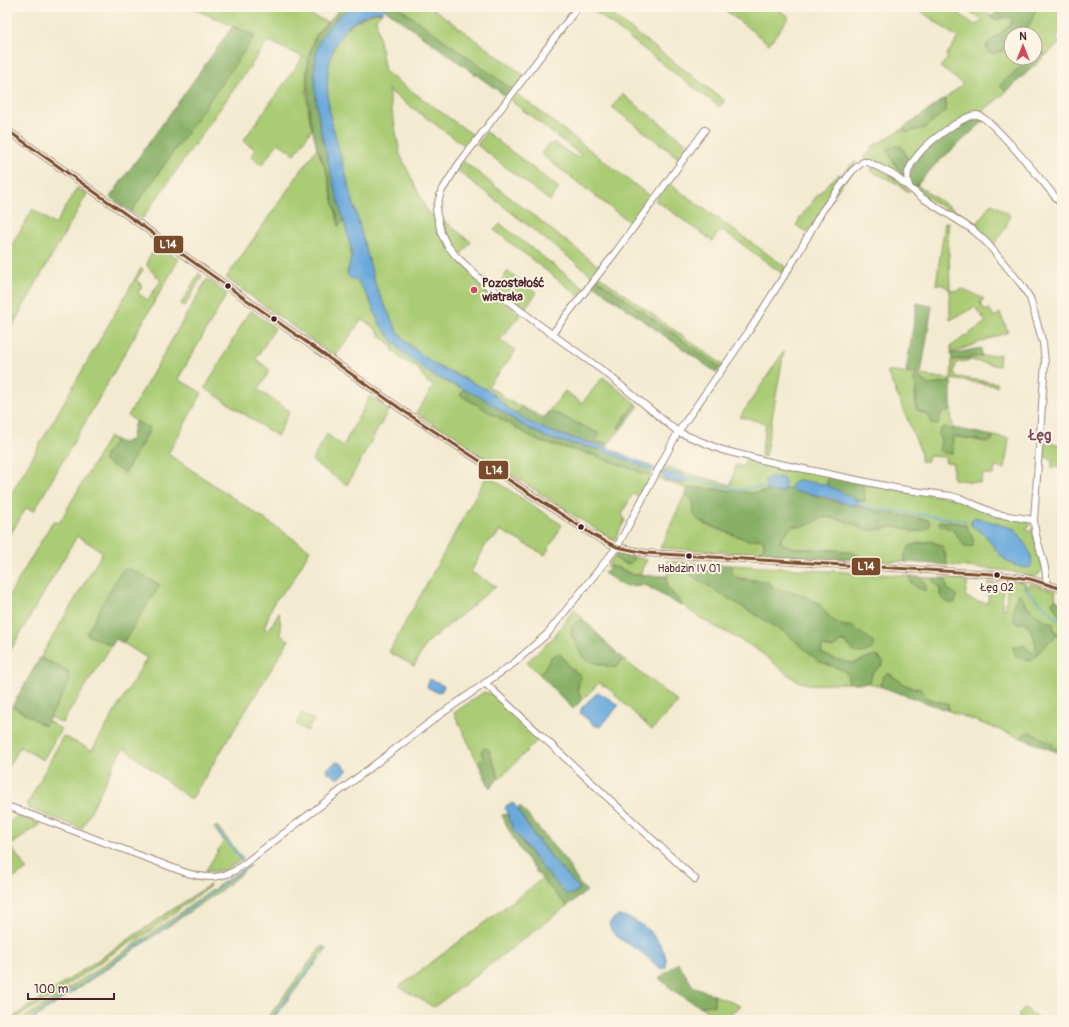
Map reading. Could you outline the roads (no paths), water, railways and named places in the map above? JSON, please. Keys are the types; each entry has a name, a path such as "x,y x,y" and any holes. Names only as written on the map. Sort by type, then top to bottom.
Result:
{"street":[{"path":"578,7 458,165 441,192 436,210 441,233 447,245 456,256 483,282 606,373 678,432 722,450 766,461 900,489 951,496 962,499 996,514 1034,520"},
{"path":"910,188 907,180 910,166 925,147 966,117 977,115 985,118 1007,141 1062,206"},
{"path":"7,130 406,412 589,532 617,547 646,553 992,574 1012,576 1062,589"},
{"path":"552,334 615,253 705,130"},
{"path":"7,806 184,872 203,877 226,876 514,663 537,644 617,547 678,432 740,344 796,257 822,211 852,171 863,162 868,162 894,175 920,197 973,230 1013,274 1030,298 1043,343 1045,362 1034,520 1035,537 1046,574 1046,584"},
{"path":"485,683 695,879"}],"water":[{"path":"350,7 389,7 383,11 364,16 351,25 341,35 334,48 330,61 328,91 331,120 376,287 395,327 407,343 437,366 486,389 497,397 510,410 529,422 557,434 606,447 655,468 653,471 603,450 550,439 519,423 483,398 434,376 403,353 379,323 370,301 358,281 350,278 347,274 352,254 323,141 317,109 315,79 316,53 324,33 333,22"},
{"path":"665,471 686,477 688,481 686,484 665,480 661,474"},
{"path":"770,477 783,478 785,483 783,492 767,491 765,480"},
{"path":"798,480 827,485 859,501 858,505 850,505 822,496 793,491 791,489 792,484"},
{"path":"975,517 1015,529 1030,553 1032,563 1030,568 1015,565 1004,558 994,548 985,535 971,525 972,519"},
{"path":"430,679 444,686 442,691 436,692 427,687"},
{"path":"598,692 619,705 601,727 595,726 580,713 582,707"},
{"path":"336,762 341,763 348,770 338,779 326,771"},
{"path":"513,803 537,840 558,866 579,888 575,893 566,894 541,866 514,831 505,808 507,805"},
{"path":"618,916 626,917 635,921 652,934 664,951 666,968 662,969 638,950 614,934 609,924"}],"waterway":[{"path":"686,479 738,489 765,487"},
{"path":"783,487 791,488"},
{"path":"856,503 866,507 967,521"},
{"path":"1026,585 1027,590 1062,623"},
{"path":"217,830 243,862"},
{"path":"29,1020 148,939 247,867"},
{"path":"270,1020 319,957"}],"place":[{"name":"Pozostałość wiatraka","path":"474,290"},
{"name":"Habdzin IV 01","path":"689,556"},
{"name":"Łęg 02","path":"997,575"}],"district":[{"name":"Łęg","path":"1040,435"}]}
